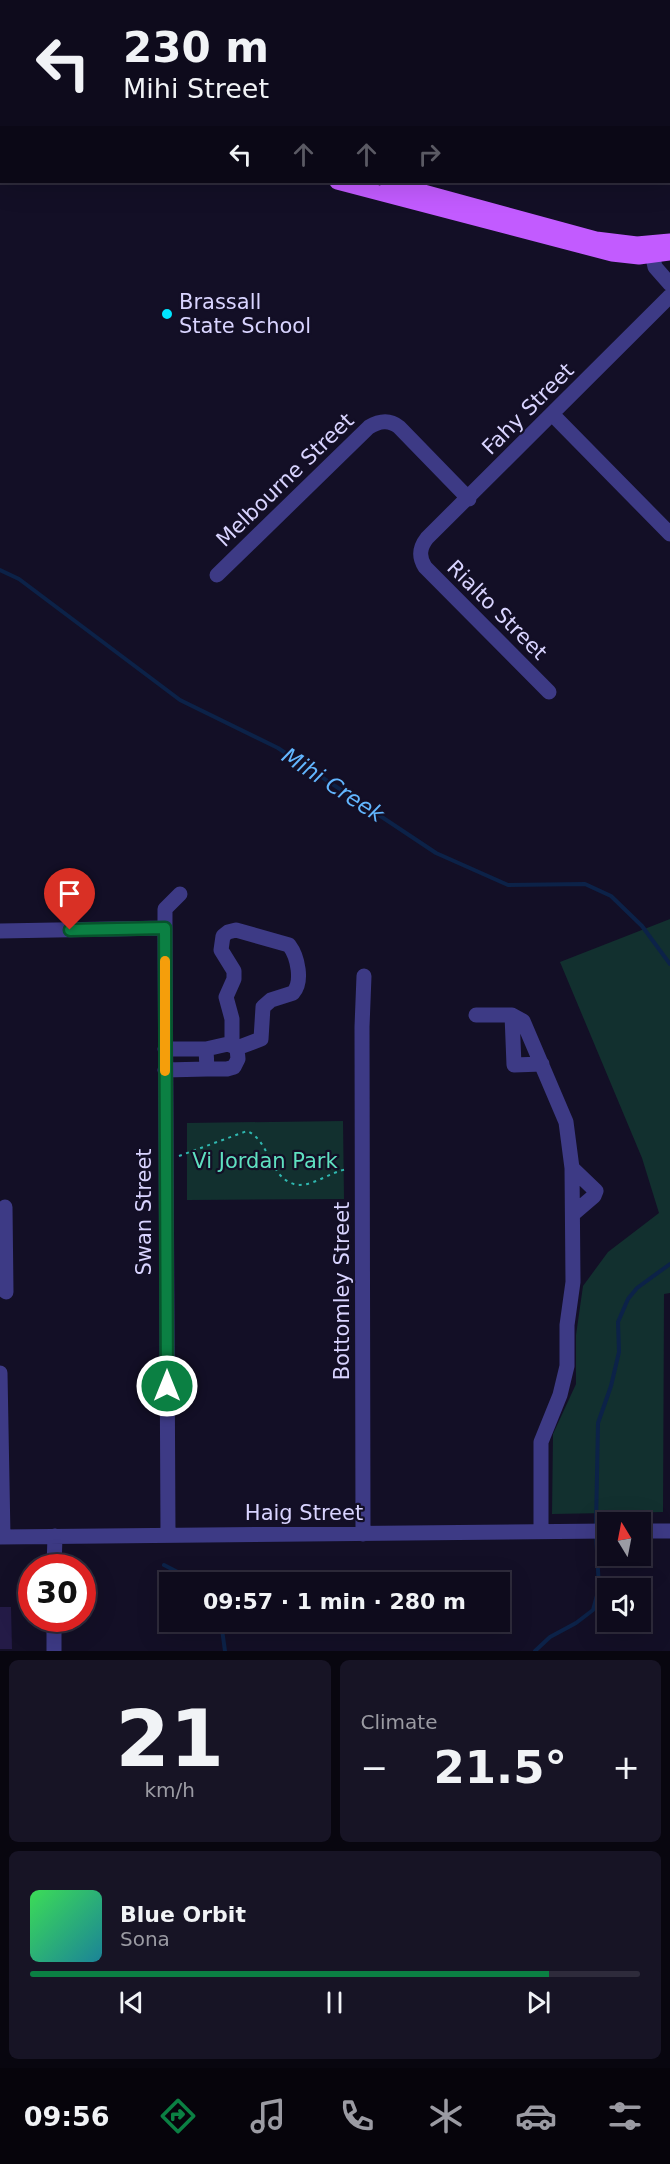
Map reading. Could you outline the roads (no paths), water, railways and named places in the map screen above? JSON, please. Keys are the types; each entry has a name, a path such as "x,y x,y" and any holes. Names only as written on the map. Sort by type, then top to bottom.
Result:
{"main road":[{"path":"341,183 406,198 594,250 626,256 651,250 670,241"},
{"path":"391,183 596,239 670,253"}],"street":[{"path":"651,250 658,273 670,284"},
{"name":"Fahy Street","path":"420,554 427,538 469,499 670,296"},
{"path":"553,415 670,534"},
{"name":"Melbourne Street","path":"218,575 369,427 384,421 399,427 469,499"},
{"name":"Rialto Street","path":"420,554 425,567 549,692"},
{"name":"Swan Street","path":"168,1535 165,909 180,894"},
{"path":"0,931 165,928"},
{"path":"165,1049 206,1049 216,1045 235,1047 261,1039 263,1007 271,1000 292,993 298,984 296,959 289,945 236,930 228,932 221,943 221,951 234,971 234,979 226,997 232,1019 235,1047 238,1059 234,1067 165,1070"},
{"name":"Bottomley Street","path":"363,1534 362,1027 364,976"},
{"path":"476,1015 512,1015 520,1018 526,1024 566,1122 572,1168 573,1282 567,1325 567,1366 560,1395 541,1442 540,1532"},
{"path":"512,1015 514,1065 542,1064"},
{"path":"206,1049 207,1069"},
{"path":"572,1168 596,1191 594,1196 573,1214"},
{"path":"5,1207 3,1248 6,1292"},
{"path":"0,1373 1,1536"},
{"path":"651,1531 670,1531"},
{"name":"Haig Street","path":"1,1536 597,1532"},
{"path":"54,1536 54,1554"},
{"path":"54,1632 54,1651"}],"waterway":[{"name":"Mihi Creek","path":"0,570 19,579 180,700 278,748 436,853 508,885 585,884 611,896 642,926 670,964"},
{"path":"596,1526 598,1423 611,1386 619,1352 618,1322 628,1299 637,1288 670,1264"},
{"path":"535,1651 550,1637 576,1623 593,1610 599,1588 596,1534"},
{"path":"164,1565 178,1572"},
{"path":"222,1632 225,1651"}],"place":[{"name":"Brassall State School","path":"167,314"}],"park label":[{"name":"Vi Jordan Park","path":"265,1161"}]}
